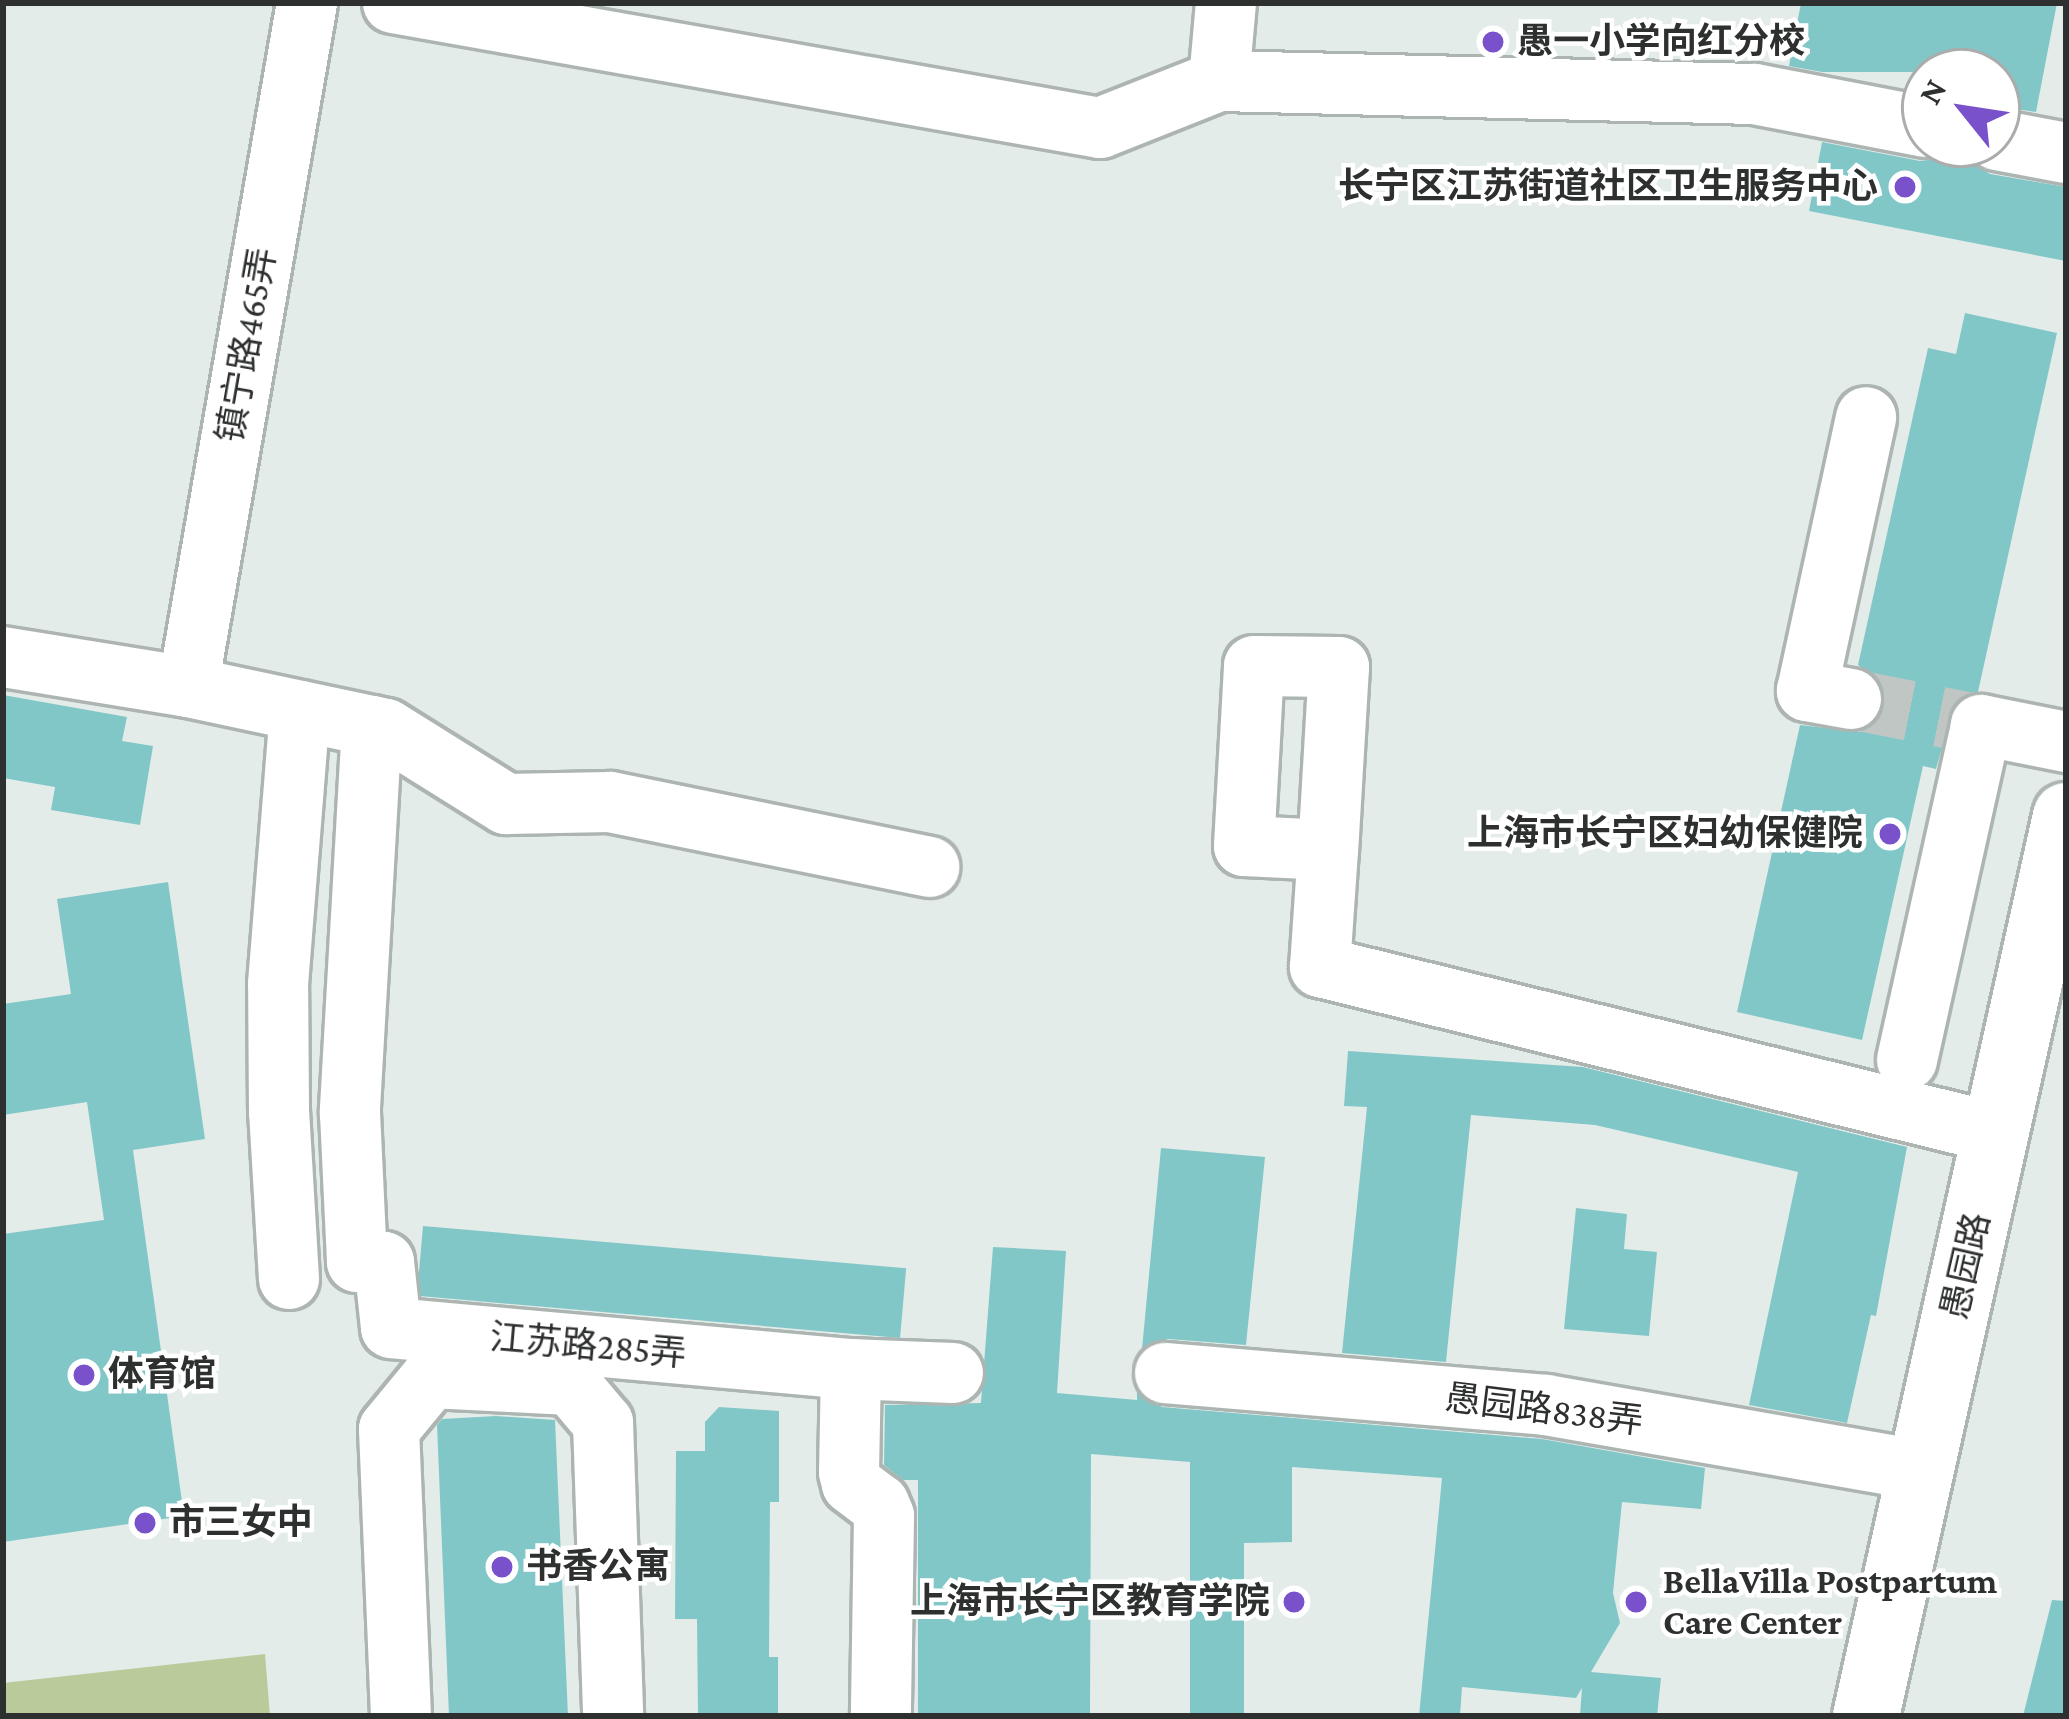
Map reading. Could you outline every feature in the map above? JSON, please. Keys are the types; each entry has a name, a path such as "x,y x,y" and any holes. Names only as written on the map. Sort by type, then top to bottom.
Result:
{"main road":[{"name":"愚园路","path":"1866,1716 2066,816"}],"lane":[{"name":"镇宁路465弄","path":"188,687 307,3"},
{"path":"393,3 1100,128 1219,81 1754,94 1901,122"},
{"path":"1219,81 1226,3"},
{"path":"2021,145 2066,153"},
{"path":"1851,699 1807,691 1866,417"},
{"path":"3,657 188,687 386,729 506,804 610,802 929,867"},
{"path":"290,1279 278,1112 278,983 300,711"},
{"path":"1907,1060 1976,724 2066,742"},
{"name":"江苏路285弄","path":"372,726 350,1113 357,1262 384,1262 392,1328 851,1369 953,1373"},
{"path":"1328,850 1320,967 1996,1133"},
{"path":"851,1369 848,1472 852,1484 879,1504 884,1516 881,1716"},
{"name":"愚园路838弄","path":"1166,1373 1546,1405 1919,1470"},
{"path":"401,1716 389,1429 431,1378 571,1385 603,1423 613,1716"}],"green space":[{"path":"265,1654 270,1716 5,1716 3,1683"}],"building":[{"path":"1801,3 2057,3 2036,112 2021,110 2021,48 1901,48 1901,72 1822,72 1789,66"},
{"path":"1822,142 1901,157 1901,168 1979,168 2066,187 2066,261 1809,211"},
{"path":"1965,313 2057,333 1978,692 1955,703 1936,769 1923,766 1862,1040 1737,1012 1800,725 1861,732 1876,722 1885,706 1883,686 1858,665 1928,348 1956,354"},
{"path":"3,695 127,717 122,741 153,746 140,825 51,810 55,787 3,778"},
{"path":"168,882 205,1139 133,1150 184,1516 3,1542 3,1234 104,1220 87,1102 3,1115 3,1004 71,994 57,899"},
{"path":"1348,1051 1583,1067 1907,1147 1876,1316 1871,1315 1847,1423 1749,1405 1798,1172 1595,1125 1471,1115 1446,1362 1342,1353 1367,1107 1344,1106"},
{"path":"1161,1148 1265,1157 1246,1345 1168,1339 1142,1349"},
{"path":"1576,1208 1627,1214 1624,1249 1657,1252 1649,1336 1564,1329"},
{"path":"423,1226 906,1268 900,1338 417,1296"},
{"path":"993,1247 1066,1251 1057,1393 1137,1400 1137,1392 1162,1407 1542,1439 1705,1468 1701,1509 1622,1502 1613,1593 1620,1623 1591,1672 1661,1678 1657,1716 1580,1716 1582,1688 1576,1698 1462,1687 1460,1716 1419,1716 1442,1478 1292,1467 1292,1542 1244,1543 1244,1716 1190,1716 1190,1462 1091,1454 1090,1716 918,1716 918,1480 903,1480 884,1465 885,1405 981,1403"},
{"path":"719,1407 779,1411 779,1502 770,1502 769,1657 778,1657 778,1716 698,1716 697,1619 675,1619 676,1451 705,1451 705,1422"},
{"name":"书香公寓","path":"442,1419 555,1420 568,1716 449,1716 437,1425"},
{"path":"2052,1600 2066,1601 2066,1716 2023,1716"}],"tunnel":[{"path":"1851,699 1971,723"}],"place":[{"name":"愚一小学向红分校","path":"1493,42"},
{"name":"长宁区江苏街道社区卫生服务中心","path":"1905,187"},
{"name":"上海市长宁区妇幼保健院","path":"1890,834"},
{"name":"体育馆","path":"84,1375"},
{"name":"市三女中","path":"145,1523"},
{"name":"书香公寓","path":"502,1567"},
{"name":"上海市长宁区教育学院","path":"1294,1602"},
{"name":"BellaVilla Postpartum Care Center","path":"1636,1602"}]}
